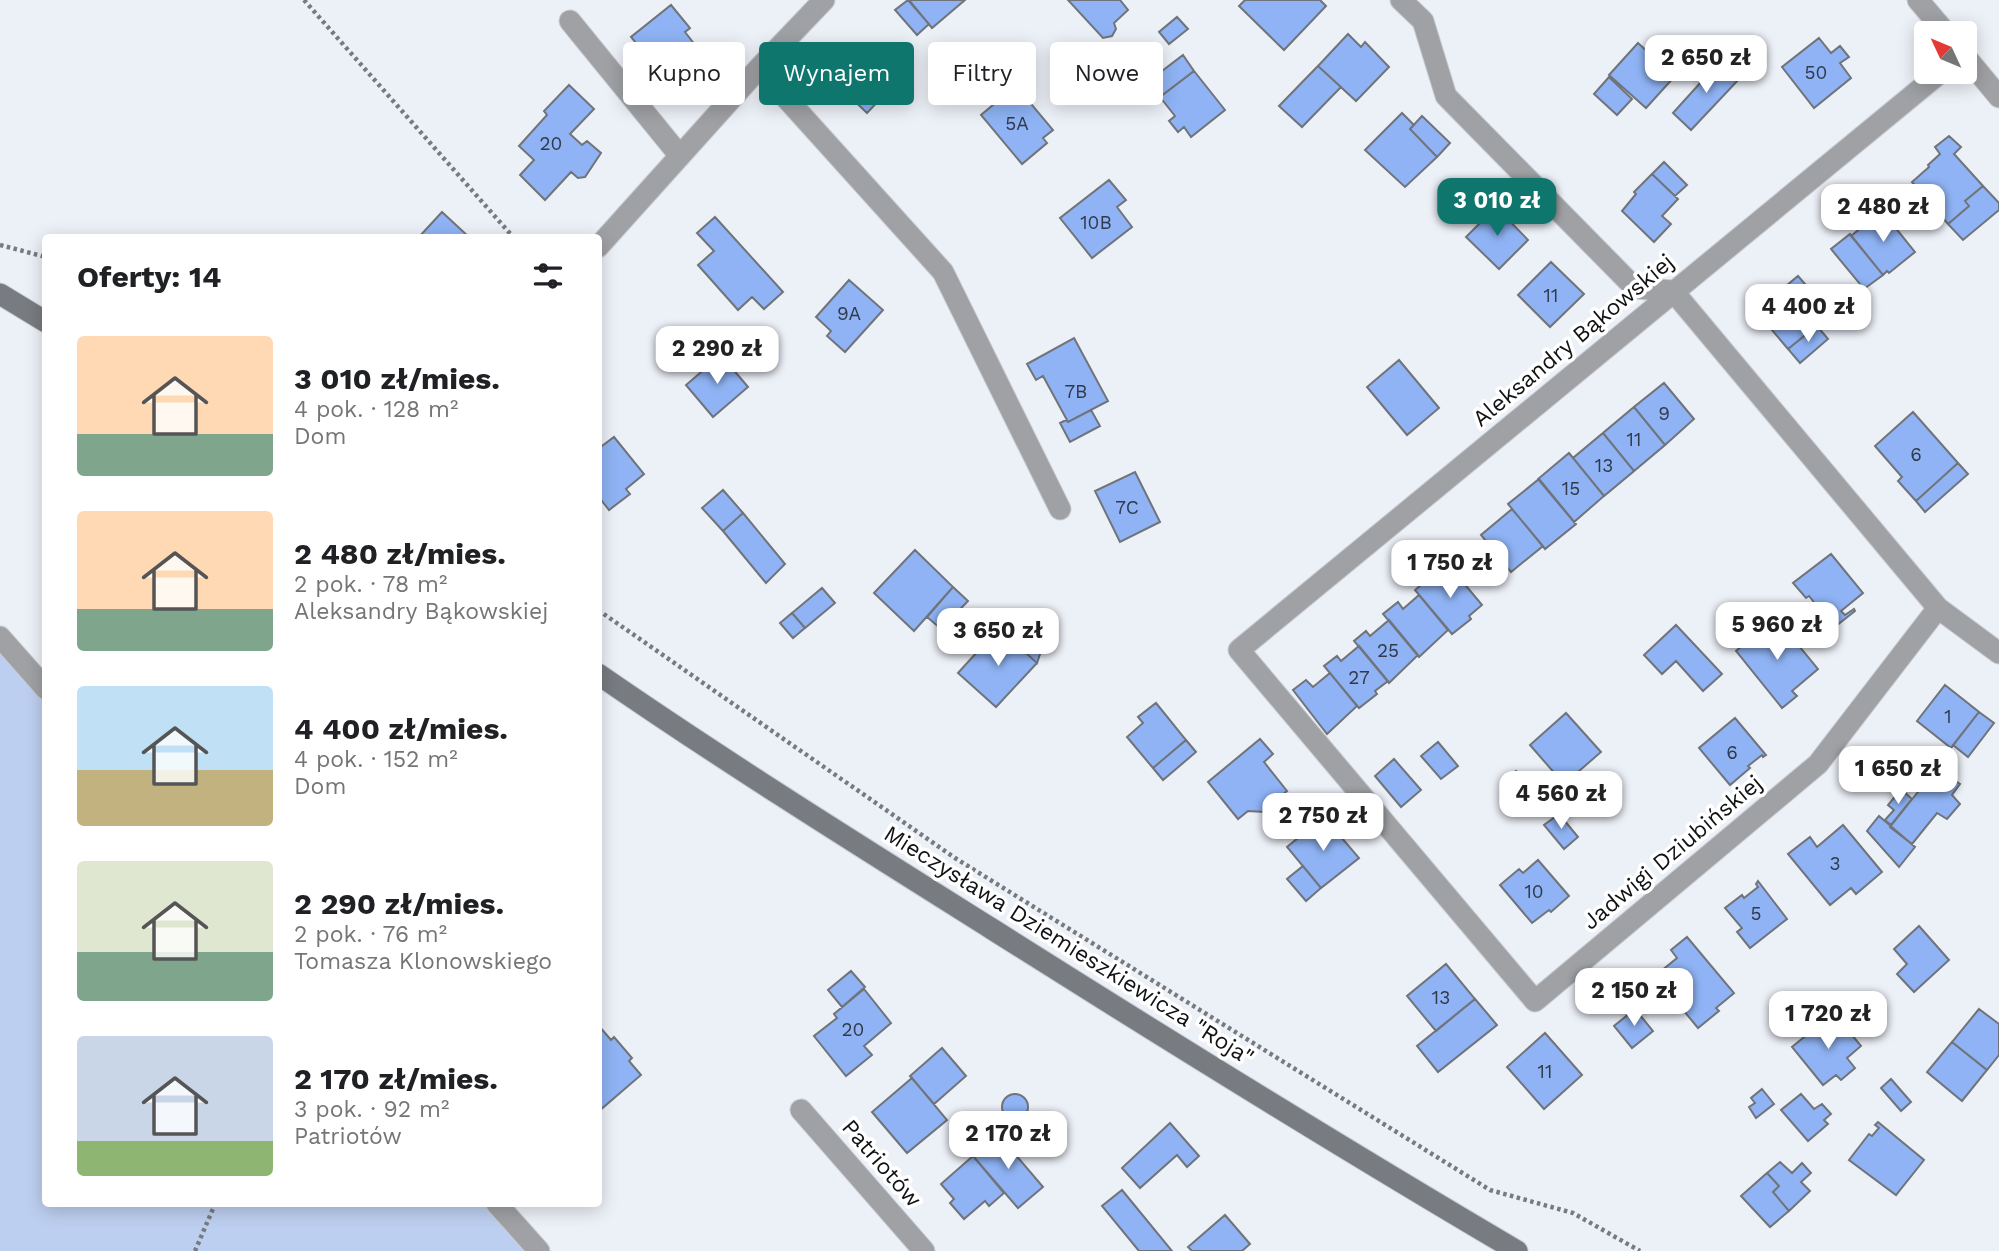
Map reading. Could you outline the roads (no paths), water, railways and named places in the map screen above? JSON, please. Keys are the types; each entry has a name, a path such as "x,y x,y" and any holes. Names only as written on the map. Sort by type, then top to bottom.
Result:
{"main road":[{"path":"0,294 42,319"},
{"name":"Mieczysława Dziemieszkiewicza \"Roja\"","path":"602,677 858,844 1110,1003 1517,1251"}],"street":[{"path":"784,42 824,0"},
{"path":"1401,0 1423,21 1446,96 1635,288 1673,291 1938,608 1999,653"},
{"path":"1918,0 1936,21"},
{"path":"570,22 681,156"},
{"path":"602,243 759,68"},
{"path":"1978,72 1999,97"},
{"name":"Aleksandry Bąkowskiej","path":"1239,650 1926,84"},
{"path":"792,105 943,272 1060,509"},
{"name":"Jadwigi Dziubińskiej","path":"1239,650 1535,1001 1818,764 1938,608"},
{"path":"2,643 42,685"},
{"name":"Patriotów","path":"802,1110 924,1251"},
{"path":"500,1207 539,1251"}]}
